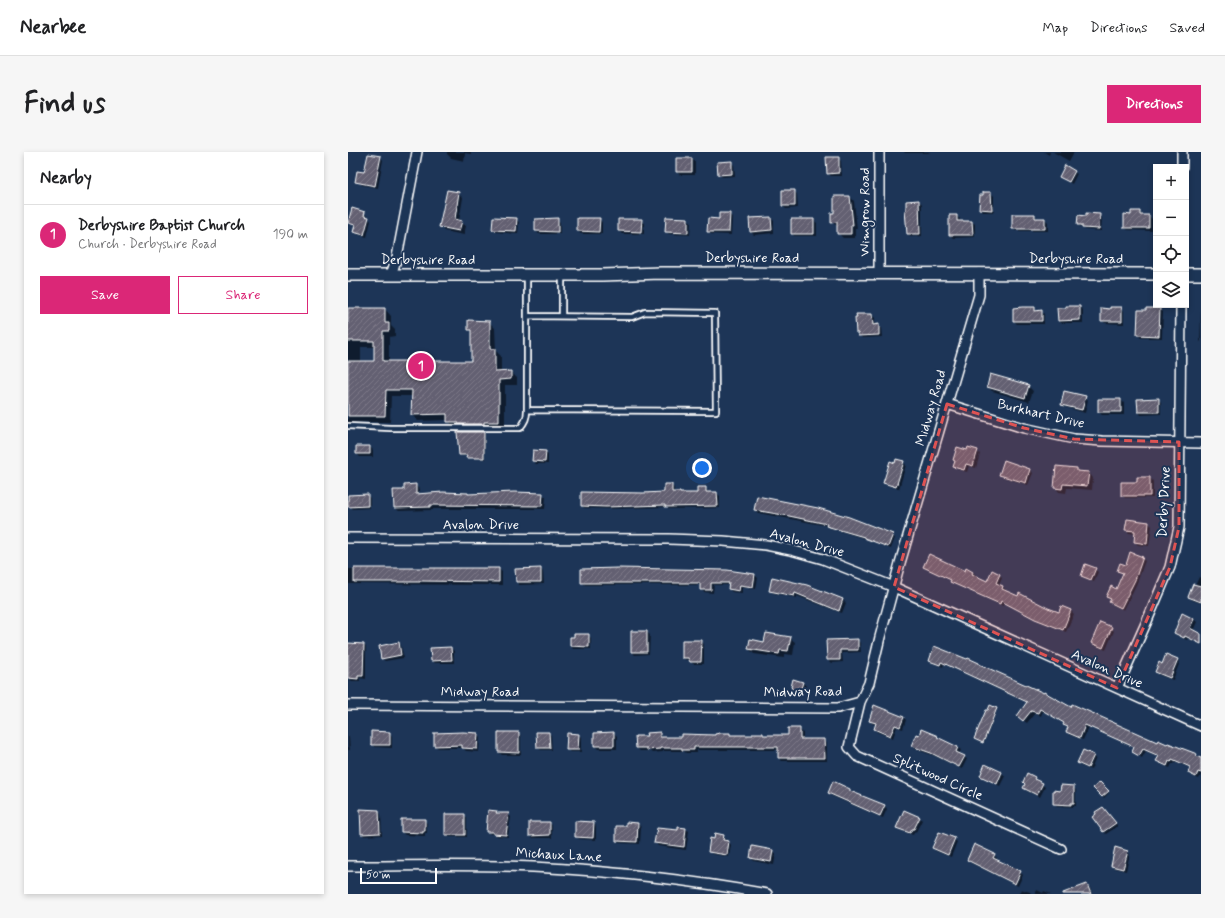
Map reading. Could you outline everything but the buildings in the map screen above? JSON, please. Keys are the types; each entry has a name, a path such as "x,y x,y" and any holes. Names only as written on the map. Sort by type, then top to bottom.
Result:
{"street":[{"path":"392,275 397,257 417,152"},
{"name":"Wimgrow Road","path":"879,152 879,273"},
{"path":"1182,152 1182,164"},
{"name":"Derbyshire Road","path":"348,275 602,275 661,273 1153,274"},
{"name":"Midway Road","path":"348,705 838,708 860,702 869,683 900,563 979,295 979,273"},
{"path":"1189,274 1201,274"},
{"name":"Derby Drive","path":"1117,688 1170,567 1174,552 1180,510 1179,442 1181,308"},
{"name":"Burkhart Drive","path":"948,404 1024,428 1074,439 1201,443"},
{"name":"Avalon Drive","path":"348,538 669,539 723,541 766,545 791,550 823,559 894,587 1201,726"},
{"name":"Splitwood Circle","path":"860,702 848,747 857,756 1061,849"},
{"name":"Michaux Lane","path":"348,866 487,866 584,870 670,879 730,887 767,894"}],"lane":[{"path":"348,426 390,428 520,428 526,420 527,410 527,275"},
{"path":"562,275 562,316"},
{"path":"527,316 632,317 645,312 715,313 716,410 527,410"}],"highlighted area":[{"path":"947,404 1024,428 1074,439 1179,442 1179,527 1170,567 1117,688 894,587"}],"place":[{"name":"Derbyshire Baptist Church","path":"421,366"}]}
